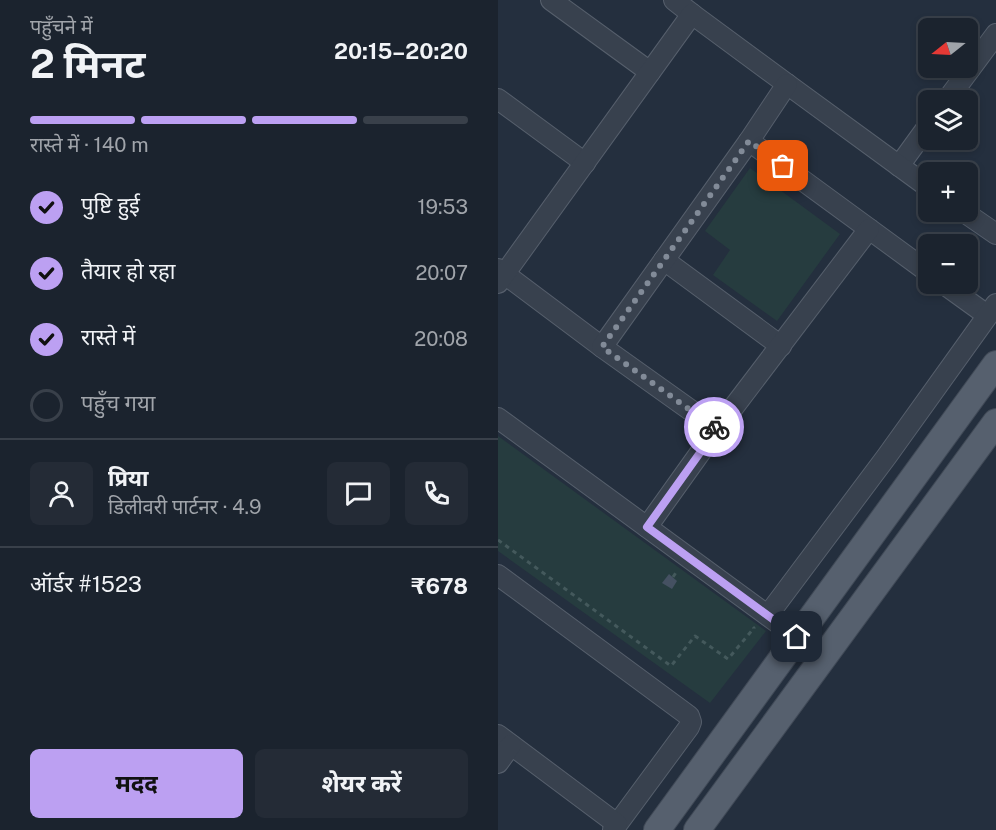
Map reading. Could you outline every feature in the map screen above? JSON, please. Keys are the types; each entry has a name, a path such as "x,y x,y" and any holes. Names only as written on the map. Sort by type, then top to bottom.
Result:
{"main road":[{"path":"657,830 996,364"},
{"path":"697,830 996,422"}],"street":[{"path":"551,0 650,72"},
{"path":"674,0 918,180"},
{"path":"692,14 585,163 500,275 717,429"},
{"path":"954,90 996,34"},
{"path":"602,347 787,84"},
{"path":"498,99 585,163"},
{"path":"899,166 918,140"},
{"path":"749,141 918,265"},
{"path":"978,222 996,234"},
{"path":"647,527 717,429 870,229"},
{"path":"664,260 781,346"},
{"path":"768,615 992,310 962,294"},
{"path":"498,418 797,637"},
{"path":"887,456 916,474"},
{"path":"498,575 689,716 691,722 690,727 615,827 505,740 498,763"}],"path":[{"path":"498,540 671,666 695,636 728,658 754,628 745,621"},
{"path":"673,577 677,571"}],"green space":[{"path":"750,168 840,234 777,321 713,275 730,250 705,231"},
{"path":"498,436 766,631 710,703 498,551"}],"building":[{"path":"669,574 677,581 672,589 662,583"}],"way so far":[{"path":"714,427 602,347 749,141 783,166"}],"route":[{"path":"714,427 717,429 647,527 797,637"}]}
